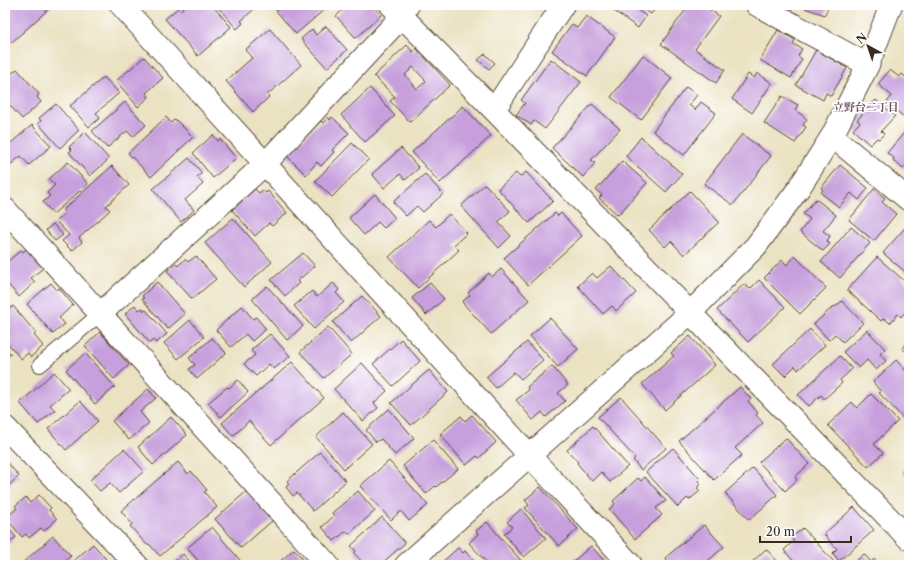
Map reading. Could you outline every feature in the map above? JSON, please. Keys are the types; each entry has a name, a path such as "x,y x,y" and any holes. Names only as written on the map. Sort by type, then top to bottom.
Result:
{"street":[{"path":"121,5 529,455 631,565"},
{"path":"494,110 563,5"},
{"path":"757,5 868,65"},
{"path":"406,565 690,313 756,246 799,188 832,136 868,65 891,5"},
{"path":"100,313 265,164 400,9 494,110 909,539"},
{"path":"832,136 909,200"},
{"path":"5,209 328,565"},
{"path":"6,431 137,565"}],"lane":[{"path":"40,366 100,313"}],"building":[{"path":"5,5 53,5 11,43 5,37"},
{"path":"186,5 212,5 231,27 198,56 165,19 178,8 181,10"},
{"path":"216,5 250,5 254,9 241,21 243,23 237,29"},
{"path":"283,5 322,5 325,9 296,34 276,11"},
{"path":"349,5 372,5 381,15 356,38 336,16"},
{"path":"606,5 630,5 646,16 638,28"},
{"path":"638,5 658,5 651,14"},
{"path":"689,5 703,5 719,16 695,49 725,70 716,83 661,44"},
{"path":"796,5 829,5 825,15"},
{"path":"586,16 615,37 587,76 552,51 572,24 577,28"},
{"path":"326,26 347,50 327,68 301,39 312,29 316,35"},
{"path":"270,29 301,65 267,95 269,97 253,112 226,81 252,58 245,50"},
{"path":"778,30 795,40 793,44 802,49 798,56 802,59 791,78 760,60"},
{"path":"407,45 413,52 416,48 450,85 410,122 390,101 395,97 374,76","holes":["413,67 426,81 417,89 405,75"]},
{"path":"816,50 847,68 831,96 826,93 823,100 796,85"},
{"path":"485,54 495,63 489,69 478,60"},
{"path":"643,55 672,78 641,120 611,97"},
{"path":"144,57 163,78 146,93 149,97 138,107 116,81"},
{"path":"551,59 581,82 545,129 534,121 531,125 516,115 525,103 521,100"},
{"path":"17,69 39,94 37,97 41,102 22,119 5,100 5,79"},
{"path":"890,70 899,77 902,74 909,80 909,115 906,119 887,102 892,96 878,84"},
{"path":"757,73 772,83 752,113 732,99 748,74 754,78"},
{"path":"104,77 119,93 96,113 100,118 89,127 70,106"},
{"path":"686,87 697,95 689,105 695,110 701,102 716,113 684,155 653,131"},
{"path":"370,88 395,116 365,142 341,115"},
{"path":"782,96 798,105 795,110 807,119 803,125 806,127 795,143 764,123"},
{"path":"876,100 895,116 881,131 884,134 870,145 853,130 860,122 857,120"},
{"path":"125,102 146,125 133,137 127,131 107,148 92,131"},
{"path":"56,104 79,130 60,148 38,123 41,121 39,118"},
{"path":"592,104 620,129 591,160 595,163 583,177 552,148"},
{"path":"463,106 491,136 440,183 412,152"},
{"path":"166,117 171,123 175,119 193,137 151,177 128,153"},
{"path":"328,117 330,120 332,117 349,133 332,150 334,152 321,166 317,162 306,175 287,156 321,121 323,123"},
{"path":"32,125 51,146 29,165 21,156 9,166 5,161 5,148"},
{"path":"909,127 909,161 903,169 893,160 894,158 887,153"},
{"path":"85,132 109,159 90,176 69,152 72,150 69,147"},
{"path":"742,134 771,156 733,205 704,184"},
{"path":"213,135 218,141 220,139 236,158 213,178 193,153"},
{"path":"641,137 682,174 666,192 626,156"},
{"path":"352,143 369,159 332,197 315,181"},
{"path":"401,148 419,168 405,180 400,174 384,188 372,174"},
{"path":"189,158 202,173 197,177 203,184 185,200 194,210 181,222 153,189"},
{"path":"622,161 647,183 618,215 599,198 602,195 596,190"},
{"path":"68,162 88,184 53,214 43,202 50,196 47,193 55,185 49,179"},
{"path":"840,165 868,188 859,200 851,193 839,207 821,193 823,190 821,188"},
{"path":"112,166 129,185 106,206 110,210 79,238 82,242 72,251 62,241 69,235 56,221 65,213 63,210"},
{"path":"526,172 553,201 529,223 498,189 516,173 520,177"},
{"path":"425,174 443,194 423,212 417,206 406,216 393,202"},
{"path":"485,184 510,211 498,222 511,236 499,248 461,206"},
{"path":"255,189 259,193 263,190 266,193 268,191 287,213 272,226 269,223 255,236 232,210"},
{"path":"874,189 885,198 882,202 896,214 874,241 849,220"},
{"path":"690,191 719,222 684,255 671,241 665,247 649,230"},
{"path":"375,194 395,218 384,228 378,222 364,235 349,218"},
{"path":"816,199 836,215 823,231 830,236 827,241 830,244 823,251 800,232 810,219 803,214"},
{"path":"555,213 558,216 561,213 582,236 528,285 504,258"},
{"path":"449,214 467,233 454,245 459,250 418,288 389,257 429,220 436,227"},
{"path":"233,218 272,262 244,287 205,243"},
{"path":"909,223 909,275 883,253"},
{"path":"53,224 63,235 55,241 46,230"},
{"path":"851,227 870,243 840,278 821,262"},
{"path":"26,249 43,268 31,278 35,282 19,297 5,281 5,264 21,250 23,252"},
{"path":"303,253 315,266 297,281 299,283 285,296 271,280"},
{"path":"196,256 216,279 192,299 167,271 176,263 178,266 185,259 188,262"},
{"path":"795,256 826,288 800,314 764,278 782,260 787,265"},
{"path":"877,257 909,285 909,307 901,317 898,314 890,323 884,318 881,321 847,290"},
{"path":"611,266 636,293 616,311 612,306 603,314 578,286 592,273 597,278"},
{"path":"501,269 529,300 491,334 462,302 470,295 468,293 489,273 492,277"},
{"path":"759,280 785,307 748,342 717,310 744,284 750,289"},
{"path":"157,282 185,314 168,329 142,299 144,298 142,296"},
{"path":"51,283 57,290 59,288 73,305 59,318 65,324 53,334 27,304"},
{"path":"333,283 339,290 336,293 344,302 314,329 294,306 312,291 317,297"},
{"path":"430,283 444,299 426,315 412,298"},
{"path":"267,286 303,326 287,340 252,299"},
{"path":"362,296 381,316 351,343 333,322"},
{"path":"842,301 863,323 843,342 835,334 829,340 814,324 834,306 835,307"},
{"path":"135,305 139,310 142,308 144,311 146,310 167,334 156,343 153,340 150,343 125,314"},
{"path":"13,306 36,333 34,335 43,346 31,357 28,353 21,359 5,340 5,313"},
{"path":"242,306 253,319 256,317 266,329 252,341 246,334 231,347 216,330"},
{"path":"550,318 578,349 558,367 530,336"},
{"path":"190,320 204,337 178,359 164,343"},
{"path":"328,327 352,354 324,378 300,352"},
{"path":"810,329 825,345 798,370 795,366 785,376 773,364"},
{"path":"867,330 885,349 880,354 886,361 876,370 867,360 859,368 843,352"},
{"path":"100,332 129,365 114,379 85,346"},
{"path":"270,334 290,356 274,369 269,364 256,376 244,364 255,355 251,350"},
{"path":"690,336 715,365 665,410 642,384 674,356 671,353"},
{"path":"212,338 226,353 197,379 189,369 195,365 189,358"},
{"path":"401,339 420,361 393,386 373,364"},
{"path":"909,340 909,354 902,348"},
{"path":"527,342 543,360 521,379 514,372 496,388 486,377"},
{"path":"5,347 11,354 5,359"},
{"path":"85,353 115,387 95,404 66,370"},
{"path":"840,356 852,369 840,380 842,383 824,399 821,395 809,406 798,395"},
{"path":"896,360 909,374 909,418 906,421 879,393 881,392 873,382"},
{"path":"292,362 324,398 271,445 249,421 233,436 222,423"},
{"path":"362,363 387,391 374,403 378,408 363,421 334,389"},
{"path":"552,366 568,385 558,393 565,401 546,417 542,412 533,420 516,400 529,390 527,387"},
{"path":"429,370 448,392 411,425 391,403"},
{"path":"54,372 69,389 50,405 55,410 38,424 20,403"},
{"path":"238,380 248,392 221,417 208,403"},
{"path":"740,387 751,399 748,401 758,413 756,415 763,423 735,448 742,455 714,480 679,441"},
{"path":"148,389 156,398 140,412 149,423 129,440 112,421"},
{"path":"871,394 898,421 874,444 883,453 868,467 828,425 852,402 857,408"},
{"path":"621,397 666,448 641,470 633,460 635,458 598,417"},
{"path":"80,401 98,421 66,450 48,429"},
{"path":"389,409 414,438 395,455 381,439 376,442 366,430"},
{"path":"343,412 372,444 344,469 316,437"},
{"path":"472,415 496,442 479,458 477,456 466,465 440,434 461,416 465,421"},
{"path":"171,417 187,435 153,465 138,447"},
{"path":"593,426 628,466 610,482 601,472 592,481 567,450"},
{"path":"786,438 809,464 795,477 797,480 785,491 759,462"},
{"path":"433,440 458,469 426,494 403,466"},
{"path":"673,448 700,479 698,481 701,484 697,488 700,491 689,500 687,498 678,507 646,472"},
{"path":"124,449 144,471 119,493 110,483 100,491 90,480"},
{"path":"320,452 346,481 313,511 297,493 293,496 286,487 289,484 287,481"},
{"path":"5,460 19,476 5,489"},
{"path":"389,461 428,505 409,521 401,511 391,520 360,486"},
{"path":"178,462 188,474 191,471 207,490 204,492 217,507 160,556 149,544 147,545 130,526 132,524 121,511"},
{"path":"909,465 909,479 902,472"},
{"path":"753,468 777,495 749,520 725,493"},
{"path":"645,477 666,501 656,508 662,515 635,539 609,509 615,504 613,501 638,478 641,481"},
{"path":"540,487 578,529 559,546 525,508 529,505 525,500"},
{"path":"247,491 273,520 241,548 215,519"},
{"path":"358,491 375,511 349,534 346,531 334,541 322,527 334,516 332,513"},
{"path":"39,495 51,508 49,510 57,519 44,531 41,528 29,538 26,534 22,537 6,518 17,508 15,506 26,497 30,503"},
{"path":"854,507 874,530 839,561 833,553 837,549 824,534"},
{"path":"521,509 546,538 524,557 504,534 512,527 507,522"},
{"path":"382,517 405,543 380,565 365,565 354,553 356,551 351,546"},
{"path":"487,522 524,564 489,565 469,543 478,534 476,531"},
{"path":"5,524 16,537 5,547"},
{"path":"704,525 724,547 703,565 671,565 665,558"},
{"path":"212,527 244,565 202,565 187,548"},
{"path":"803,528 834,562 831,565 797,565 784,550 794,541 791,538"},
{"path":"53,536 71,556 61,565 20,565"},
{"path":"93,544 111,565 69,565"},
{"path":"591,546 608,565 569,565"},
{"path":"458,548 463,553 465,551 477,565 443,565 441,563"},
{"path":"294,549 308,565 276,565"},
{"path":"766,549 781,565 749,565"},
{"path":"183,554 193,565 170,565"},
{"path":"864,554 871,562 874,559 879,565 852,565"}],"district":[{"name":"立野台二丁目","path":"866,107"}]}
